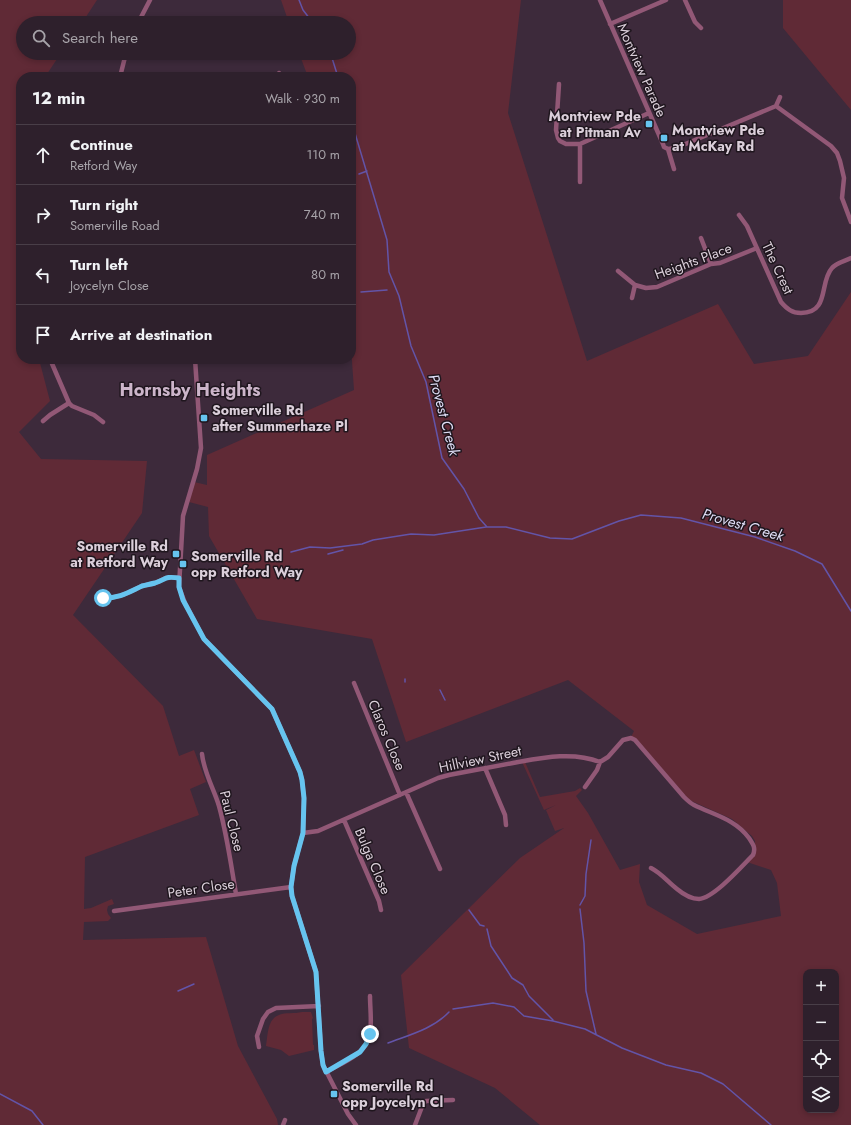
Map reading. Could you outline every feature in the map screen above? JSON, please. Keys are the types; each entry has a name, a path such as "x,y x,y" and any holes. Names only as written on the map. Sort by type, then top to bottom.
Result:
{"street":[{"path":"142,16 150,0"},
{"name":"Montview Parade","path":"600,0 662,144 668,149 674,169"},
{"path":"610,24 666,0"},
{"path":"685,0 695,22 701,28"},
{"path":"121,72 124,60"},
{"path":"559,84 556,130 560,141 566,144 580,144 649,113"},
{"path":"668,149 676,148 776,106 780,97"},
{"path":"776,106 831,146 837,153 844,178 842,198 851,222"},
{"path":"580,144 580,182"},
{"name":"The Crest","path":"739,215 747,226 781,302 787,309 794,313 804,313 814,310 822,300 831,268 851,258"},
{"path":"701,238 711,264"},
{"name":"Heights Place","path":"635,285 646,288 657,287 711,264 720,263 757,248"},
{"path":"618,271 635,285 632,298"},
{"path":"52,364 69,403 72,406 94,415 103,422"},
{"path":"195,364 201,448 197,469 183,516 179,587 183,600 204,639 266,702 277,717 302,780 304,798 303,833 294,866 291,887 292,896 316,972 323,1065 348,1114 356,1125"},
{"path":"44,420 69,403"},
{"path":"103,598 114,598 126,595 166,577 179,578"},
{"name":"Claros Close","path":"354,683 400,795"},
{"path":"585,787 597,770 600,762 608,757 623,740 631,738 635,740 684,797 692,804 731,821 745,832 755,850 753,855 714,893 706,898 697,899 689,897 658,871 651,868"},
{"name":"Paul Close","path":"202,754 203,765 219,804 227,835 236,894"},
{"name":"Hillview Street","path":"303,833 318,831 438,778 485,768 561,756 593,759 600,762"},
{"path":"485,768 505,815 506,825"},
{"path":"406,792 440,870"},
{"name":"Bulga Close","path":"344,820 381,910"},
{"name":"Peter Close","path":"114,911 291,887"},
{"path":"326,1072 360,1052 366,1044 370,1034 370,996"},
{"path":"259,1047 257,1036 263,1019 268,1012 276,1008 319,1006"},
{"path":"415,1125 423,1104 426,1101 453,1100"}],"shaded area":[{"path":"0,0 97,0 87,16 16,16 16,60 56,60 48,72 16,72 16,364 40,364 50,401 19,432 41,459 147,461 142,513 73,615 163,706 179,756 194,750 206,782 190,789 199,815 85,857 84,909 91,908 112,899 114,904 108,906 108,914 111,918 108,921 84,922 83,940 206,937 238,1046 277,1119 278,1125 0,1125"},
{"path":"281,0 521,0 508,113 587,361 718,304 754,364 808,356 851,292 851,1125 540,1125 495,1088 409,1048 401,975 520,858 564,828 555,831 546,810 556,805 544,810 522,762 525,762 540,797 575,791 580,788 582,790 576,796 588,813 620,870 640,864 639,882 647,905 697,934 781,916 777,883 771,870 747,862 755,848 755,841 752,836 732,819 687,799 678,790 660,766 635,739 631,737 634,731 568,680 406,742 372,639 257,619 209,536 208,507 189,502 194,482 207,485 207,455 354,390 352,364 356,364 356,72 306,72 302,60 356,60 356,16 287,16"},
{"path":"783,0 851,0 851,110 783,28"},
{"path":"311,1012 313,1018 314,1050 289,1056 281,1050 266,1046 270,1024 275,1017 284,1014"}],"waterway":[{"name":"Provest Creek","path":"299,0 303,10 308,16"},
{"name":"Provest Creek","path":"333,60 336,72"},
{"name":"Provest Creek","path":"356,137 387,240 389,272 399,296 411,346 426,382 442,458 464,489 479,518 487,527 506,527 550,538 572,539 619,521 641,515 681,518 755,537 795,551 822,564 851,611"},
{"name":"Provest Creek","path":"359,174 367,171"},
{"path":"361,292 387,290"},
{"path":"291,552 310,547 330,548 362,544 373,540 411,534 434,535 486,527"},
{"path":"328,554 343,550"},
{"path":"440,690 445,700"},
{"path":"580,905 585,896 586,874 591,840"},
{"path":"580,909 584,943 586,991 596,1034"},
{"path":"469,910 480,925 484,926"},
{"path":"487,929 491,946 512,978 523,985 529,996 553,1020"},
{"path":"178,991 194,984"},
{"path":"453,1009 493,1003 514,1007 524,1016 585,1029 622,1048 666,1065 701,1073 723,1084 771,1125"},
{"path":"388,1043 436,1023 449,1012"},
{"path":"0,1094 32,1111 43,1125"}],"place":[{"name":"Montview Pde at Pitman Av","path":"649,124"},
{"name":"Montview Pde at McKay Rd","path":"664,138"},
{"name":"Somerville Rd after Summerhaze Pl","path":"204,418"},
{"name":"Somerville Rd at Retford Way","path":"176,554"},
{"name":"Somerville Rd opp Retford Way","path":"183,564"},
{"name":"Somerville Rd opp Joycelyn Cl","path":"334,1094"}],"district":[{"name":"Hornsby Heights","path":"190,390"}],"route":[{"path":"103,598 114,598 126,595 166,577 179,578 179,587 183,600 204,639 266,702 277,717 300,772 303,785 303,833 294,866 291,887 296,911 318,981 321,1051 323,1065 326,1072 360,1052 366,1044 370,1034"}]}
